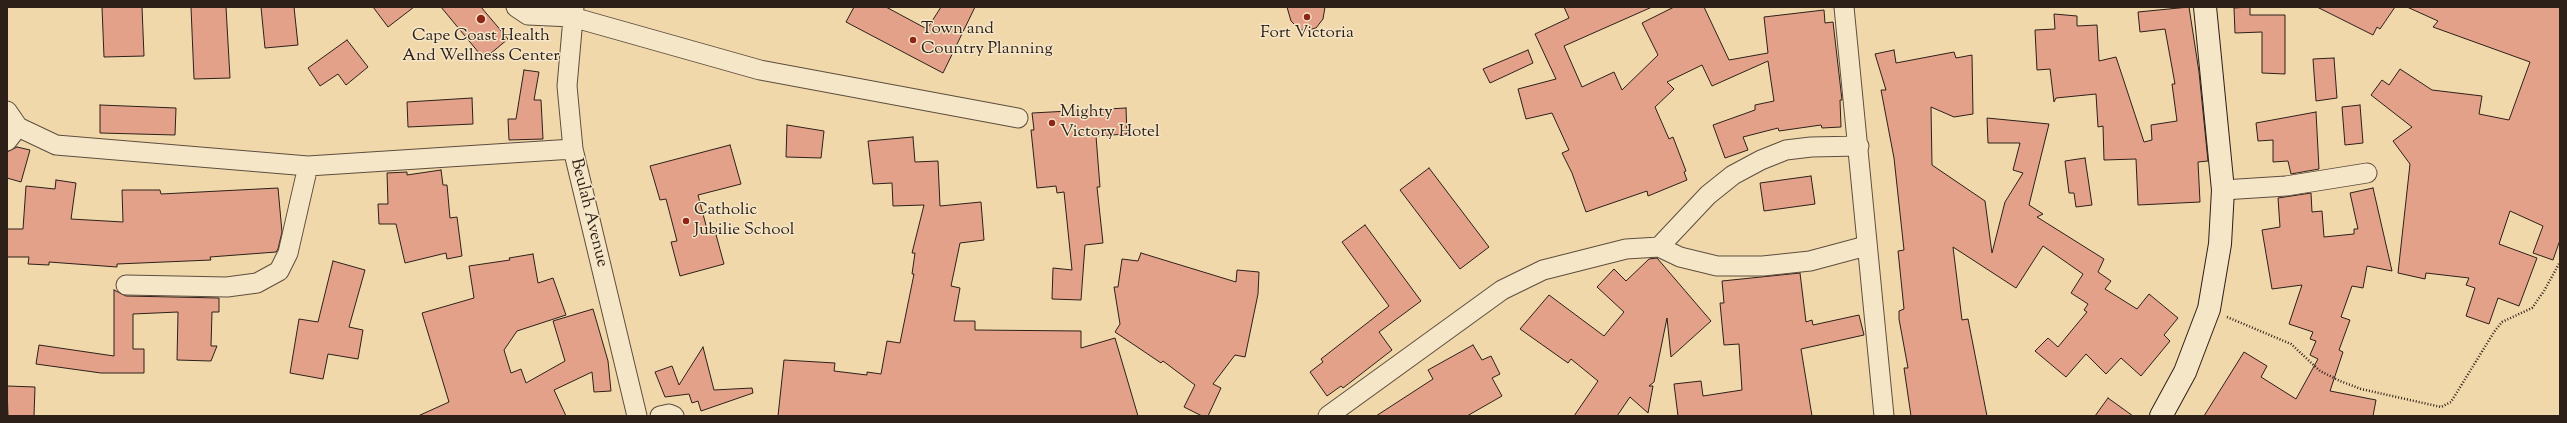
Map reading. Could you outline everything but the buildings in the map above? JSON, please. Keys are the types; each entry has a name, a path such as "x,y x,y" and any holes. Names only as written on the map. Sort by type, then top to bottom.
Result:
{"street":[{"path":"516,7 528,15 573,12 760,70 1018,118"},
{"path":"1844,7 1859,146 1866,246 1884,416"},
{"path":"2161,416 2185,372 2209,309 2220,244 2223,190 2205,7"},
{"name":"Beulah Avenue","path":"573,12 567,86 573,149 637,416"},
{"path":"7,111 13,134 56,145 308,166 573,149"},
{"path":"1659,247 1708,195 1733,175 1761,160 1786,150 1811,147 1859,146"},
{"path":"126,285 227,287 257,283 279,271 288,253 308,166"},
{"path":"2223,190 2286,186 2368,173"},
{"path":"1328,416 1502,290 1544,270 1582,259 1626,249 1659,247 1680,257 1717,266 1763,266 1810,261 1866,246"},
{"path":"660,416 669,414 674,416"}],"path":[{"path":"2209,309 2291,344 2320,371 2340,381 2361,389 2441,407 2451,402 2494,332 2502,322 2532,308 2544,291 2560,262"}],"place":[{"name":"Fort Victoria","path":"1307,17"},
{"name":"Cape Coast Health And Wellness Center","path":"481,19"},
{"name":"Town and Country Planning","path":"913,40"},
{"name":"Mighty Victory Hotel","path":"1052,123"},
{"name":"Catholic Jubilie School","path":"686,221"}]}
